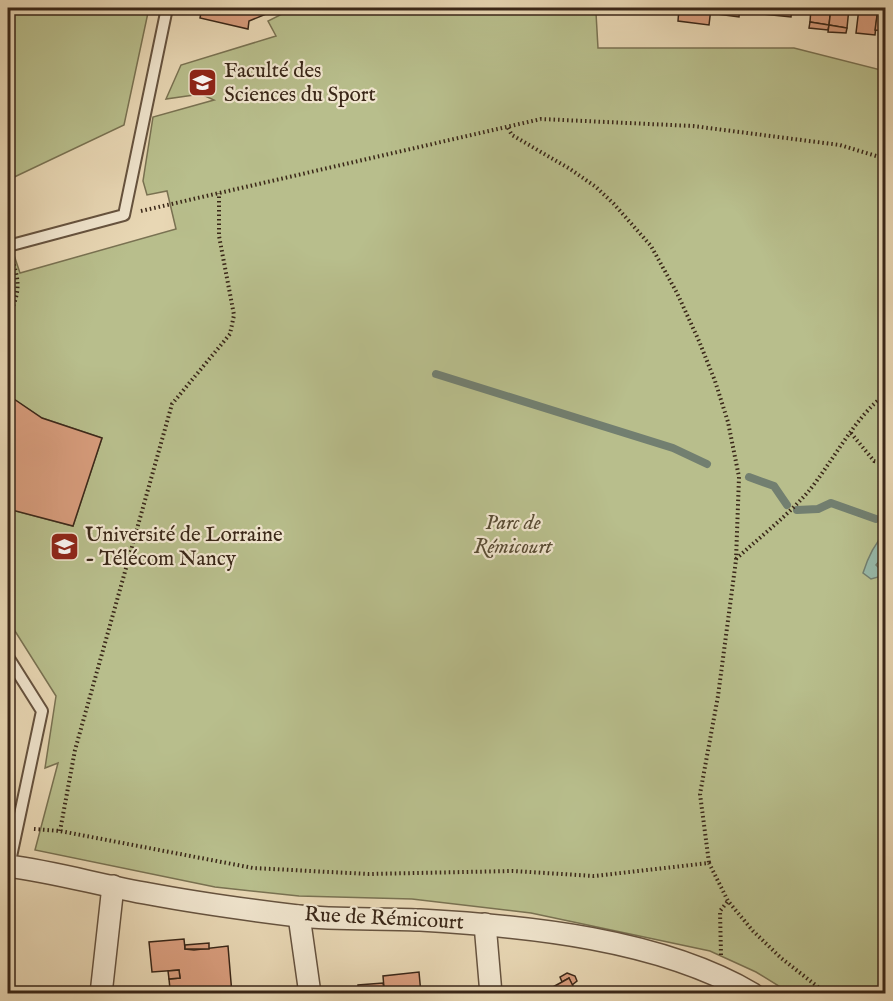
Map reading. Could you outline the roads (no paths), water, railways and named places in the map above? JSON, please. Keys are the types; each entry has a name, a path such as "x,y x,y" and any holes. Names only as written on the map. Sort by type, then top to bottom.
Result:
{"street":[{"name":"Rue de Rémicourt","path":"8,866 150,894 299,916 485,924 546,931 632,947 715,973 753,993"},
{"path":"101,993 113,886"},
{"path":"299,916 310,993"},
{"path":"485,924 491,993"}],"lane":[{"path":"8,245 124,215 167,8"},
{"path":"8,657 42,711 8,866"}],"waterway":[{"path":"436,374 673,448 707,464"},
{"path":"749,477 774,486 787,505"},
{"path":"797,510 818,509 831,503 876,519"}],"place":[{"name":"Faculté des Sciences du Sport","path":"203,83"},
{"name":"Université de Lorraine - Télécom Nancy","path":"64,547"}],"park label":[{"name":"Parc de Rémicourt","path":"513,535"}]}
